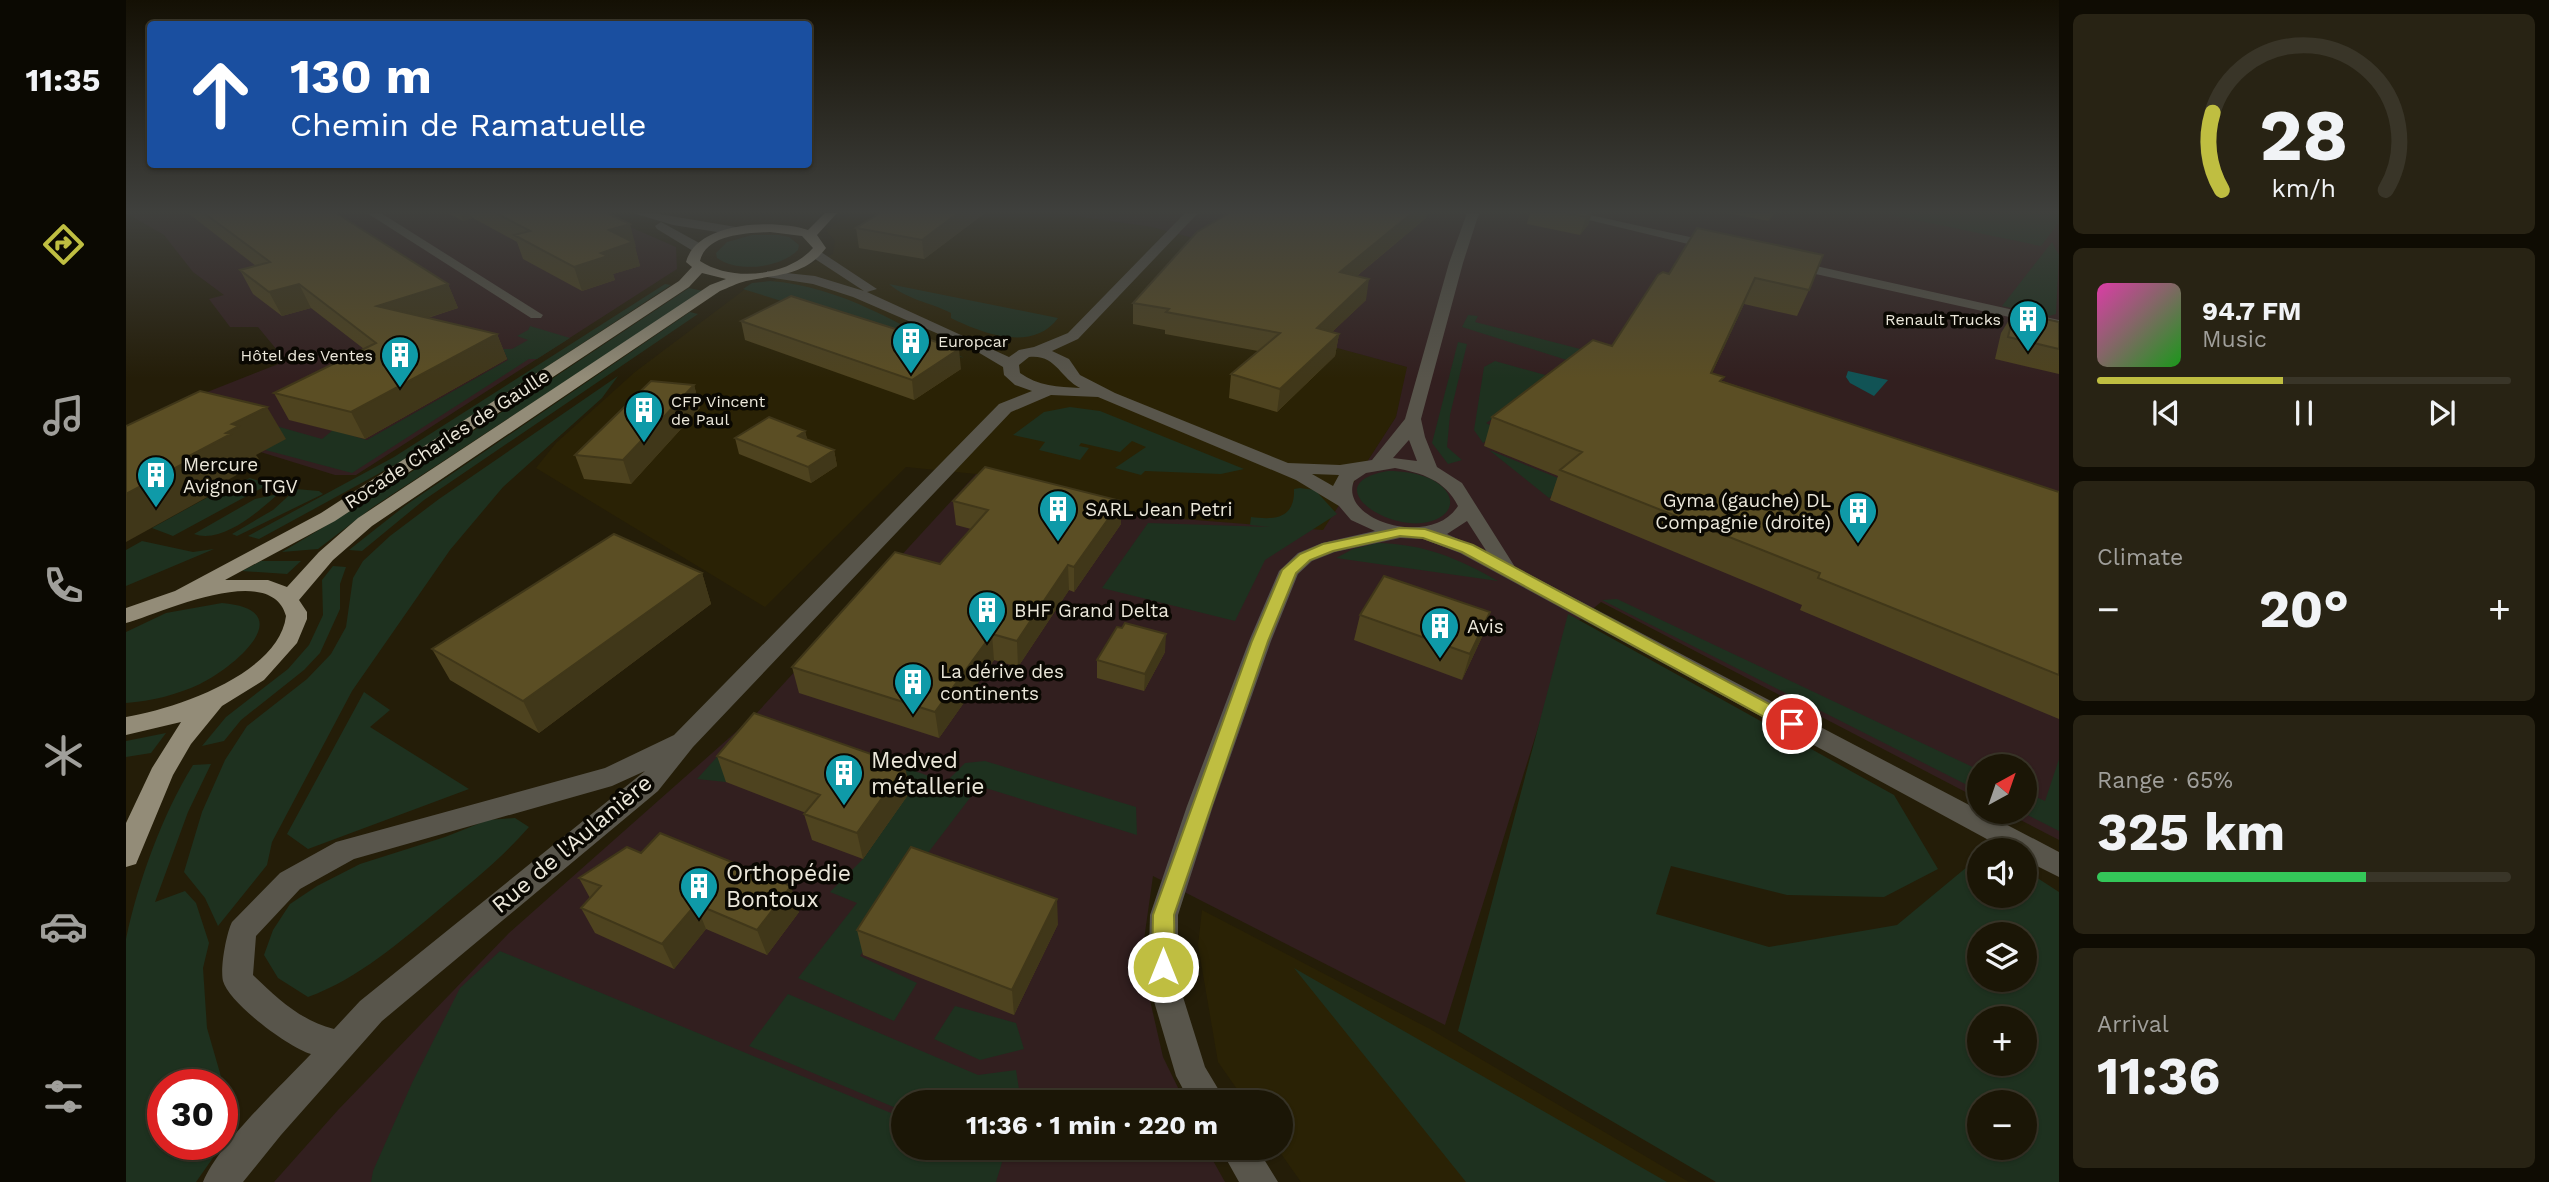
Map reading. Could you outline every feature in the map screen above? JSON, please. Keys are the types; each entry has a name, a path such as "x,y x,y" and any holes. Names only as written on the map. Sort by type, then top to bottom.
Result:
{"main road":[{"name":"Rocade Charles de Gaulle","path":"184,593 328,517 684,284 699,268"},
{"path":"700,268 718,274 745,276 772,274 791,268"},
{"name":"Rocade Charles de Gaulle","path":"289,598 326,556 365,522 715,288 745,276"},
{"path":"126,616 184,593 218,586 247,585 272,589 289,598 297,612 293,632 279,653 253,676 219,696 177,714 126,726"},
{"path":"126,856 170,757 192,722 219,696"}],"street":[{"path":"461,268 536,315"},
{"path":"837,268 916,318"},
{"path":"1014,373 1014,358 1073,336 1139,268"},
{"path":"1329,547 1348,522 1347,505 1341,489 1345,481 1354,471 1371,465 1402,437 1413,419 1454,268"},
{"path":"1810,268 2059,324"},
{"path":"772,274 807,278 832,285 916,318 981,346 1014,373 1051,391 1101,395"},
{"path":"1060,360 1070,346 1073,336"},
{"path":"981,346 1031,352 1060,360 1072,372 1073,378 1069,385 1051,391"},
{"name":"Rue de l'Aulanière","path":"1005,408 1014,373"},
{"path":"1073,378 1101,395 1284,466 1330,491 1356,515 1374,525 1400,532 1425,533 1447,529 1462,519 1467,506"},
{"name":"Rue de l'Aulanière","path":"221,1182 338,1045 372,1011 649,784 684,740 1005,408 1051,391"},
{"path":"1413,419 1416,437 1429,470"},
{"path":"1284,466 1340,470 1395,463 1429,470 1462,492 1467,506 1494,550 1512,572"},
{"path":"1201,1090 1192,1076 1163,981 1164,915 1227,732 1289,570 1305,557 1329,547 1400,532"},
{"path":"1425,533 1467,549 1512,572 1676,663 2059,864"},
{"path":"338,1045 306,1037 271,1013 238,980 242,931 290,881 346,850 612,776 684,740"},
{"path":"1245,1160 1260,1182"}],"shaded area":[{"path":"190,268 677,269 356,475 335,475 251,449 187,400 286,361 258,327 230,327 209,299 224,295"},
{"path":"801,268 1217,268 1261,327 1408,367 1396,417 1323,531 1144,516 976,474 906,467 765,607 536,468 556,443 635,372 748,287 768,283"},
{"path":"1216,268 2059,268 2059,840 2028,824 2037,824 2037,754 1967,754 1967,793 1601,602 1569,629 1445,1025 1153,876 1141,961 1163,1057 1179,1090 891,1090 891,1160 1213,1160 1225,1182 274,1182 338,1110 509,933 755,715 976,474 1144,516 1323,530 1396,417 1407,367 1260,327"},
{"path":"1202,910 1430,1029 1689,1182 1301,1182 1285,1160 1293,1160 1293,1090 1238,1090 1218,1062 1198,945"}],"green space":[{"path":"2032,268 2058,268 2056,314 2049,316 2002,306"},
{"path":"770,281 796,284 846,299 895,321 964,358 743,289 752,283"},
{"path":"665,284 671,285 411,456 259,539 248,536 394,457"},
{"path":"889,284 1058,318 1047,329 1035,335 1006,337 991,334 951,318 951,313 911,297"},
{"path":"689,288 703,291 373,507 318,549 282,552 369,500"},
{"path":"690,312 698,314 424,500 362,551 349,550 406,505"},
{"path":"1468,315 1478,316 1475,322 1588,351 1573,362 1462,327"},
{"path":"530,326 570,338 537,359 529,359 352,473 258,448 269,424 322,439 333,430 367,440 508,360 503,349 512,349 528,340 517,336"},
{"path":"1458,342 1467,344 1450,415 1447,447 1462,460 1448,464 1432,443"},
{"path":"1495,361 1556,378 1486,423 1500,430 1483,443 1474,430 1484,367"},
{"path":"618,376 602,398 503,487 450,550 352,691 272,842 267,865 218,926 205,898 184,872 202,812 225,760 247,726 307,679 331,654 346,627 353,578 363,561 390,536 439,499"},
{"path":"1070,407 1100,411 1244,469 1221,474 1145,471 1141,475 1115,468 1146,447 1132,441 1120,452 1081,443 1079,446 1089,448 1080,460 1039,450 1045,442 1013,435 1044,412"},
{"path":"1489,450 1568,482 1549,498"},
{"path":"1388,471 1420,475 1441,485 1450,499 1447,512 1433,521 1406,523 1375,512 1358,494 1358,485 1368,477"},
{"path":"250,478 269,484 173,536 152,528 219,491 209,487 218,482 234,485"},
{"path":"296,489 319,491 323,494 237,536 232,534 273,510"},
{"path":"1294,489 1315,490 1337,514 1265,560 1235,621 1102,588 1148,523 1270,527 1250,525 1251,517 1282,515 1291,506"},
{"path":"278,494 250,517 228,530 205,536 194,534 255,499"},
{"path":"142,541 193,552 214,549 126,586 126,550"},
{"path":"1377,543 1426,549 1498,581 1336,558 1353,549"},
{"path":"261,561 301,561 287,574 242,571"},
{"path":"333,566 346,567 340,584 340,609 320,653 304,670 241,720 224,741 202,746 226,717 288,669 309,645 323,615 322,580"},
{"path":"1617,599 1967,764 1967,785 1602,600"},
{"path":"222,603 245,608 257,616 259,627 254,640 243,653 214,676 191,688 164,697 126,703 126,632 166,613"},
{"path":"1568,614 1894,795 1938,869 1884,897 1787,895 1671,866 1656,914 1769,947 1897,925 1967,867 1967,908 2037,908 2037,878 2059,892 2059,1182 1716,1182 1458,1031"},
{"path":"364,692 390,710 370,727 469,789 308,849 287,834"},
{"path":"755,715 946,782 965,763 985,761 1136,807 1137,835 979,786 918,866 860,956 917,983 894,1021 798,978 857,903 830,892 863,859 909,792 762,739 726,782 697,779"},
{"path":"166,733 151,753 126,757 126,741"},
{"path":"2059,759 2059,831 2037,820 2037,797 2045,801"},
{"path":"211,764 188,812 155,902 185,891 196,903 209,943 203,968 207,1028 219,1069 147,1069 147,1160 211,1160 196,1182 126,1182 126,939 144,872 161,827 193,765"},
{"path":"515,818 529,827 498,859 395,946 344,980 308,997 278,978 264,955 273,930 290,904 317,886 360,864 488,820"},
{"path":"500,951 891,1113 891,1160 1003,1160 996,1182 371,1182 373,1171 412,1083 460,988"},
{"path":"1294,968 1667,1182 1466,1182"},
{"path":"788,994 978,1075 1016,1070 1019,1090 891,1090 891,1106 749,1046"},
{"path":"955,1006 1016,1023 1024,1049 980,1060 934,1039"}],"water":[{"path":"1848,371 1888,380 1874,396 1850,383 1846,377"}],"building":[{"path":"423,268 448,284 377,306 497,334 351,412 274,393 376,343 299,284 269,292 240,270"},
{"path":"1164,268 1345,268 1340,272 1369,279 1317,328 1339,334 1280,389 1231,374 1280,333 1166,312 1169,309 1133,303"},
{"name":"Gyma (gauche) DL Compagnie (droite)","path":"1673,268 1818,268 1809,290 1755,278 1711,373 1724,377 1720,381 2059,492 2059,675 1818,578 1820,573 1560,470 1582,452 1492,417 1593,340 1612,346 1658,275 1663,272 1669,274"},
{"path":"791,296 959,349 912,380 741,321"},
{"path":"2014,312 2059,322 2059,349 2008,337"},
{"path":"651,381 694,385 623,460 575,455"},
{"path":"200,391 267,407 232,424 239,426 226,433 231,434 191,455 198,456 126,494 126,426"},
{"path":"769,417 805,431 798,436 834,450 808,467 735,438"},
{"path":"985,467 1121,501 1074,567 1068,565 1017,641 992,634 935,712 792,667 895,552 940,564 988,510 953,501"},
{"path":"614,534 702,573 523,701 432,649"},
{"path":"1384,576 1490,612 1470,654 1360,615"},
{"path":"1125,623 1166,634 1145,674 1097,660 1117,627 1122,628"},
{"path":"754,713 905,766 857,833 804,814 820,795 717,756"},
{"path":"660,833 791,886 757,930 696,904 662,944 581,908 601,886 579,878 627,847 641,853"},
{"path":"911,847 1057,899 1012,990 857,930"}],"place":[{"name":"Renault Trucks","path":"2028,353"},
{"name":"Europcar","path":"911,375"},
{"name":"Hôtel des Ventes","path":"400,389"},
{"name":"CFP Vincent de Paul","path":"644,444"},
{"name":"Mercure Avignon TGV","path":"156,509"},
{"name":"SARL Jean Petri","path":"1058,543"},
{"name":"Gyma (gauche) DL Compagnie (droite)","path":"1858,545"},
{"name":"BHF Grand Delta","path":"987,644"},
{"name":"Avis","path":"1440,660"},
{"name":"La dérive des continents","path":"913,716"},
{"name":"Medved métallerie","path":"844,807"},
{"name":"Orthopédie Bontoux","path":"699,920"}],"route":[{"path":"1163,967 1164,915 1260,641 1289,570 1305,557 1329,547 1400,532 1425,533 1467,549 1792,724"}]}
